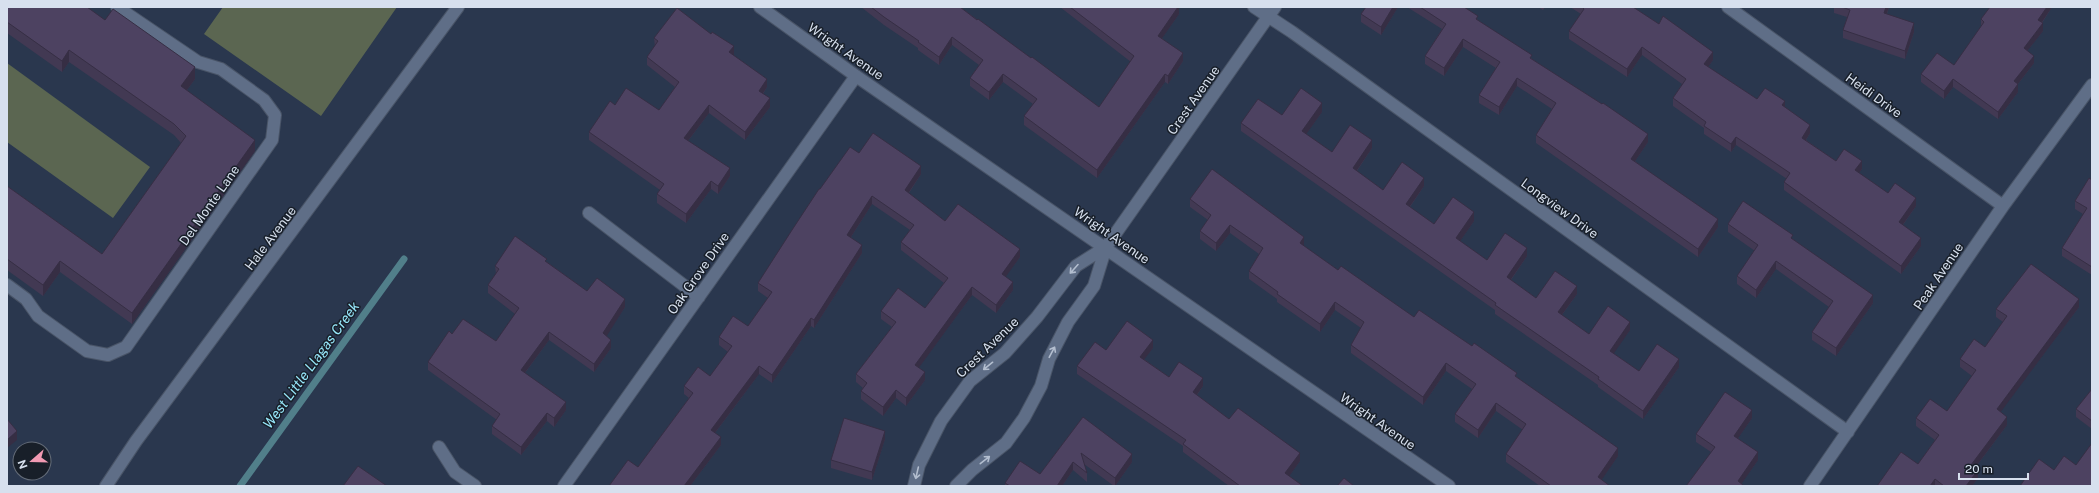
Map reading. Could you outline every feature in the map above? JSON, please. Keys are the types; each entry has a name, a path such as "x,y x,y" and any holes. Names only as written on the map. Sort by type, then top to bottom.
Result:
{"street":[{"name":"Del Monte Lane","path":"7,285 26,299 38,316 87,351 108,354 126,347 272,140 275,114 264,100 221,69 198,62 117,7"},
{"name":"Hale Avenue","path":"106,486 136,441 458,7"},
{"name":"Wright Avenue","path":"760,7 856,76 1106,247 1449,486"},
{"name":"Longview Drive","path":"1254,7 1272,12 1848,432"},
{"name":"Heidi Drive","path":"1728,7 2003,206"},
{"name":"Crest Avenue","path":"956,486 972,470 1006,443 1024,418 1041,386 1048,359 1068,322 1094,286 1106,247 1272,12"},
{"name":"Oak Grove Drive","path":"564,486 856,76"},
{"name":"Peak Avenue","path":"1810,486 2003,206 2092,85"},
{"path":"589,213 699,296"},
{"name":"Crest Avenue","path":"914,486 919,465 941,421 970,381 1005,353 1037,317 1076,266 1106,247"},
{"path":"439,447 455,472 475,486"}],"green space":[{"path":"223,7 397,7 321,116 204,34"},
{"path":"7,63 150,167 113,218 7,142"}],"building":[{"path":"7,7 87,7 105,20 113,9 195,67 181,86 255,140 132,313 60,261 43,285 7,259 7,186 102,254 186,136 174,124 69,50 62,61 7,22"},
{"path":"871,7 960,7 1031,58 1032,57 1099,107 1134,56 1070,7 1178,7 1158,36 1183,53 1168,76 1165,74 1097,170 1024,116 1037,99 1003,74 989,92 970,78 983,60 952,37 939,57"},
{"path":"1366,7 1393,7 1381,27 1361,14"},
{"path":"1420,7 1464,7 1478,16 1476,19 1532,55 1530,58 1602,104 1603,103 1648,134 1631,159 1718,219 1698,249 1536,135 1556,103 1517,78 1499,107 1479,95 1500,62 1463,39 1444,68 1425,56 1446,24"},
{"path":"1582,7 1633,7 1659,24 1663,16 1713,52 1704,64 1757,99 1765,88 1785,101 1782,105 1810,125 1802,138 1836,161 1844,149 1862,161 1855,170 1888,193 1895,183 1916,198 1899,222 1921,238 1901,266 1784,182 1790,173 1736,137 1731,144 1704,126 1706,122 1673,98 1686,79 1642,47 1627,69 1569,31 1584,9"},
{"path":"1842,7 1886,7 1884,13 1914,23 1905,51 1843,30 1850,10"},
{"path":"1990,7 2047,7 2038,20 2043,23 2024,48 2034,56 2014,81 2018,84 1998,112 1953,79 1944,91 1921,74 1937,53 1954,65 1984,22 1981,19"},
{"path":"677,8 711,34 712,32 734,46 729,52 767,79 759,91 770,98 745,132 709,105 684,138 730,168 718,186 711,181 686,214 657,194 664,184 589,132 610,101 615,105 626,88 659,110 679,82 647,57 658,41 654,38"},
{"path":"1301,88 1322,103 1302,131 1332,152 1350,125 1372,140 1353,168 1383,190 1402,162 1424,178 1406,204 1434,224 1453,197 1474,212 1456,238 1487,260 1505,233 1527,248 1507,277 1536,298 1555,271 1577,286 1558,312 1589,334 1608,306 1630,322 1610,351 1639,371 1657,344 1679,359 1643,411 1598,379 1599,377 1495,305 1496,303 1241,123 1258,99 1282,115"},
{"path":"873,133 921,166 905,190 945,221 958,204 1020,249 1002,274 1013,282 996,305 972,287 915,365 925,372 906,398 896,390 883,407 861,391 867,383 856,374 896,322 881,311 898,288 925,308 948,278 901,242 914,225 872,196 847,235 862,245 814,320 811,318 772,375 759,366 711,430 721,437 684,486 609,486 628,460 638,467 693,393 684,386 698,367 710,376 732,346 719,337 733,316 748,326 772,292 758,283 792,230 819,189 850,147 859,153"},
{"path":"1212,169 1304,237 1300,243 1338,270 1341,266 1414,317 1419,310 1472,346 1474,343 1517,373 1515,376 1618,448 1598,477 1610,486 1551,486 1506,454 1526,424 1496,403 1478,430 1455,414 1476,384 1446,363 1423,397 1351,345 1364,322 1335,302 1320,324 1277,294 1278,292 1249,271 1263,248 1230,225 1216,243 1200,231 1211,215 1190,199"},
{"path":"2089,178 2092,180 2092,267 2062,248 2087,208 2075,201"},
{"path":"1743,201 1793,235 1791,238 1873,295 1836,348 1812,332 1833,301 1776,261 1756,290 1737,276 1758,245 1728,224"},
{"path":"515,236 547,259 545,261 587,291 597,278 625,299 603,333 611,340 594,364 549,332 521,370 566,402 554,418 547,413 521,447 492,426 500,414 428,362 449,331 452,334 463,319 496,341 519,308 488,285 499,269 495,266"},
{"path":"2031,264 2079,299 1997,409 2007,417 1971,465 1978,470 1966,486 1944,486 1935,479 1930,486 1877,486 1901,452 1918,464 1939,435 1916,418 1930,399 1947,411 1976,370 1960,359 1974,339 1985,347 2007,316 1996,309"},
{"path":"1127,321 1153,340 1140,357 1169,377 1179,362 1203,378 1193,392 1229,419 1238,408 1300,453 1285,473 1303,486 1240,486 1183,444 1186,440 1077,366 1095,342 1106,350"},
{"path":"2092,389 2092,421 2076,409"},
{"path":"1725,392 1752,410 1734,436 1758,452 1738,481 1743,485 1742,486 1686,486 1715,447 1696,434"},
{"path":"1083,417 1132,454 1115,478 1081,453 1087,473 1073,462 1057,486 1010,486 1005,483 1020,461 1040,474"},
{"path":"844,418 885,431 872,472 831,460"},
{"path":"7,419 17,431 7,440"},
{"path":"2092,443 2092,486 2020,486 2039,459 2054,470 2064,456 2076,465"},
{"path":"358,466 387,486 343,486"},
{"path":"1344,478 1354,486 1337,486"}],"waterway":[{"name":"West Little Llagas Creek","path":"240,486 404,259"}]}
